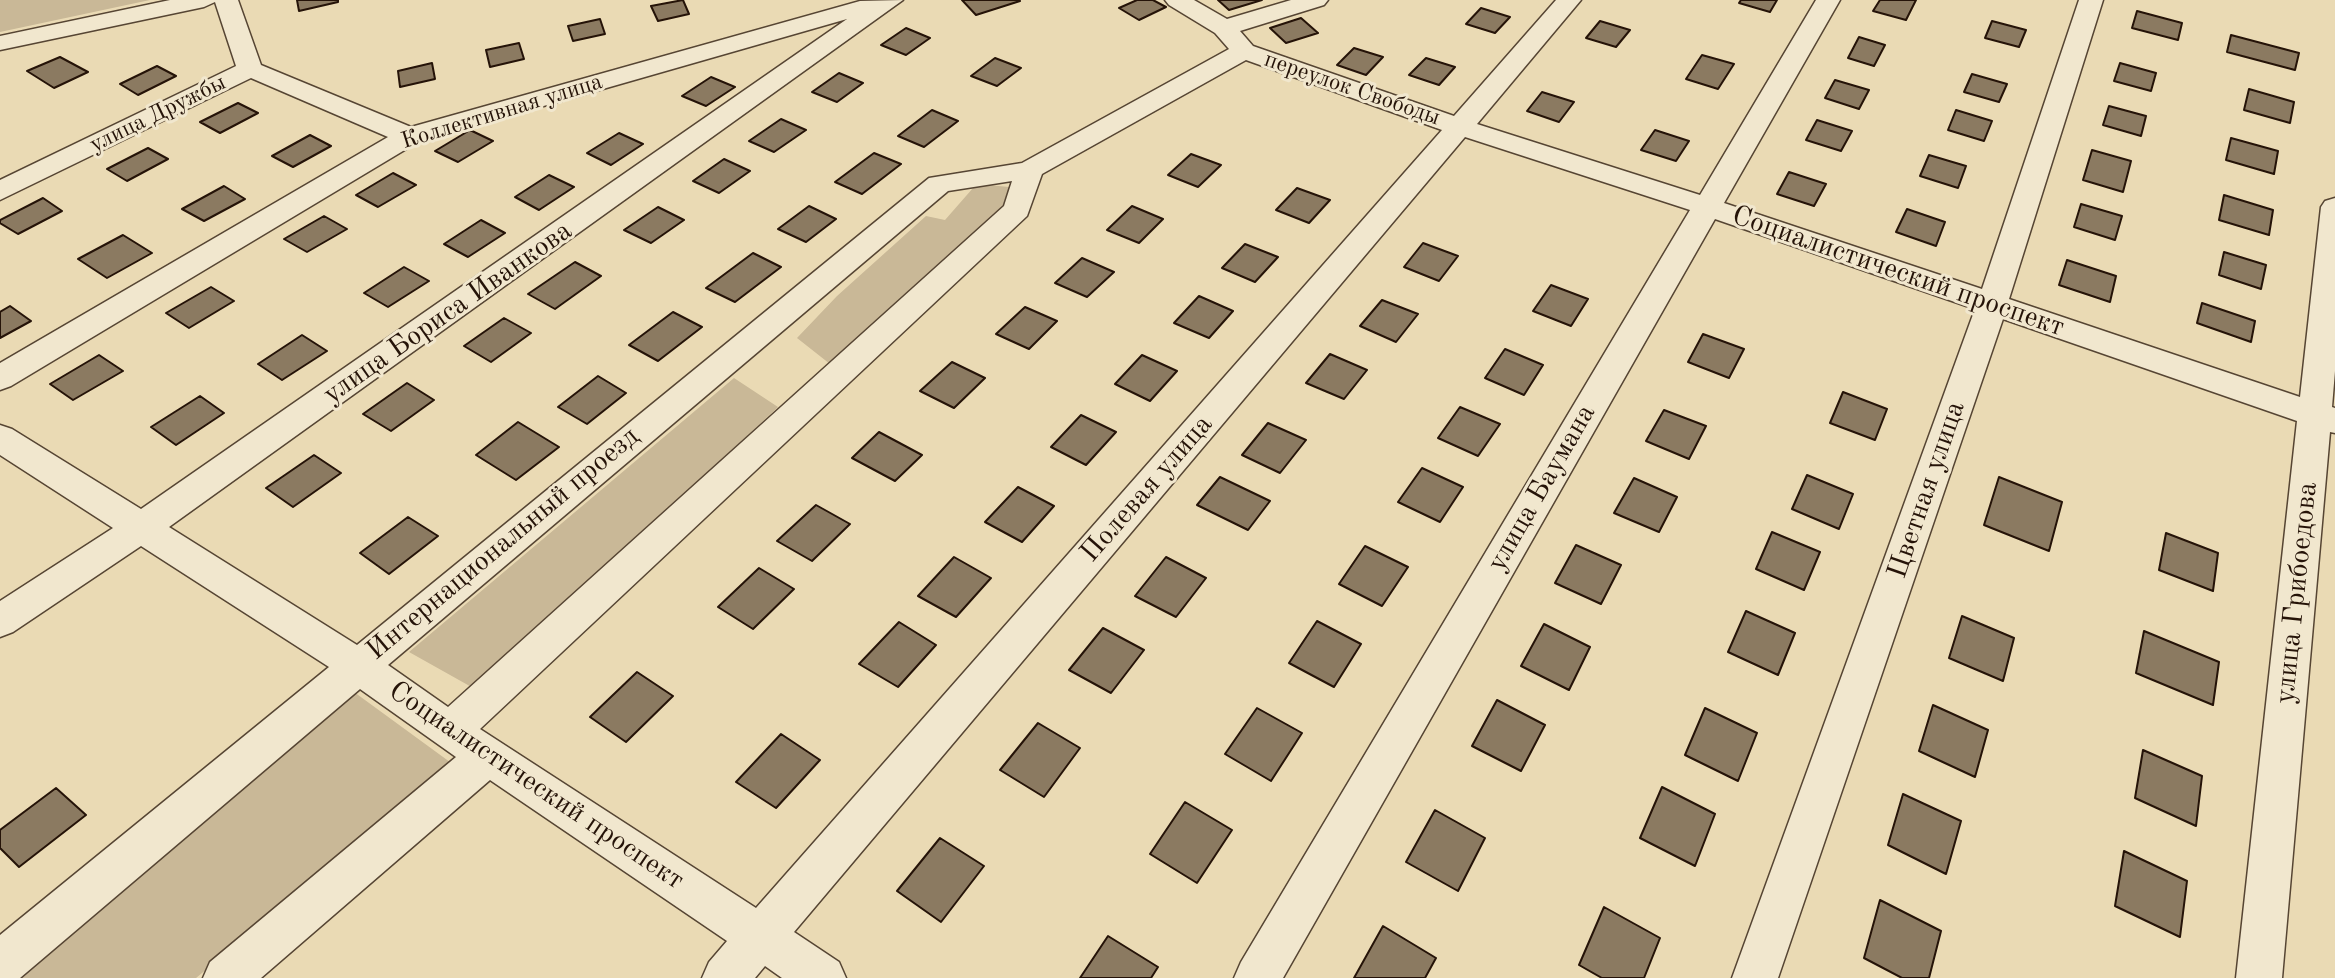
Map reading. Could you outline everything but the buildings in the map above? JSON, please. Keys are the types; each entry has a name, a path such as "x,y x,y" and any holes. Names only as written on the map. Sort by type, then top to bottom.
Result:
{"street":[{"path":"0,43 204,0"},
{"name":"улица Дружбы","path":"0,191 250,69 226,0"},
{"name":"Коллективная улица","path":"0,378 409,136 890,0"},
{"name":"улица Бориса Иванкова","path":"0,621 141,528 890,0"},
{"name":"переулок Свободы","path":"1177,0 1234,40 1460,127"},
{"name":"Интернациональный проезд","path":"0,965 357,665 939,184 1029,170 1234,40 1317,0"},
{"name":"Полевая улица","path":"725,978 1569,0"},
{"name":"улица Баумана","path":"1257,978 1828,0"},
{"name":"Цветная улица","path":"1755,978 1992,305 2091,0"},
{"path":"250,69 409,136"},
{"name":"Социалистический проспект","path":"1460,127 1706,206 2325,417"},
{"path":"450,731 1017,210 1029,170"},
{"name":"улица Грибоедова","path":"2259,978 2325,417 2335,207"},
{"name":"Социалистический проспект","path":"0,438 357,665 488,757 823,978"},
{"path":"226,978 488,757"}],"shaded area":[{"path":"0,0 150,0 0,32"},
{"path":"988,185 1009,187 1008,207 830,364 797,338 837,296 926,216 945,220 973,188"},
{"path":"734,378 778,407 475,689 409,652"},
{"path":"354,692 454,765 196,978 16,978"}]}
